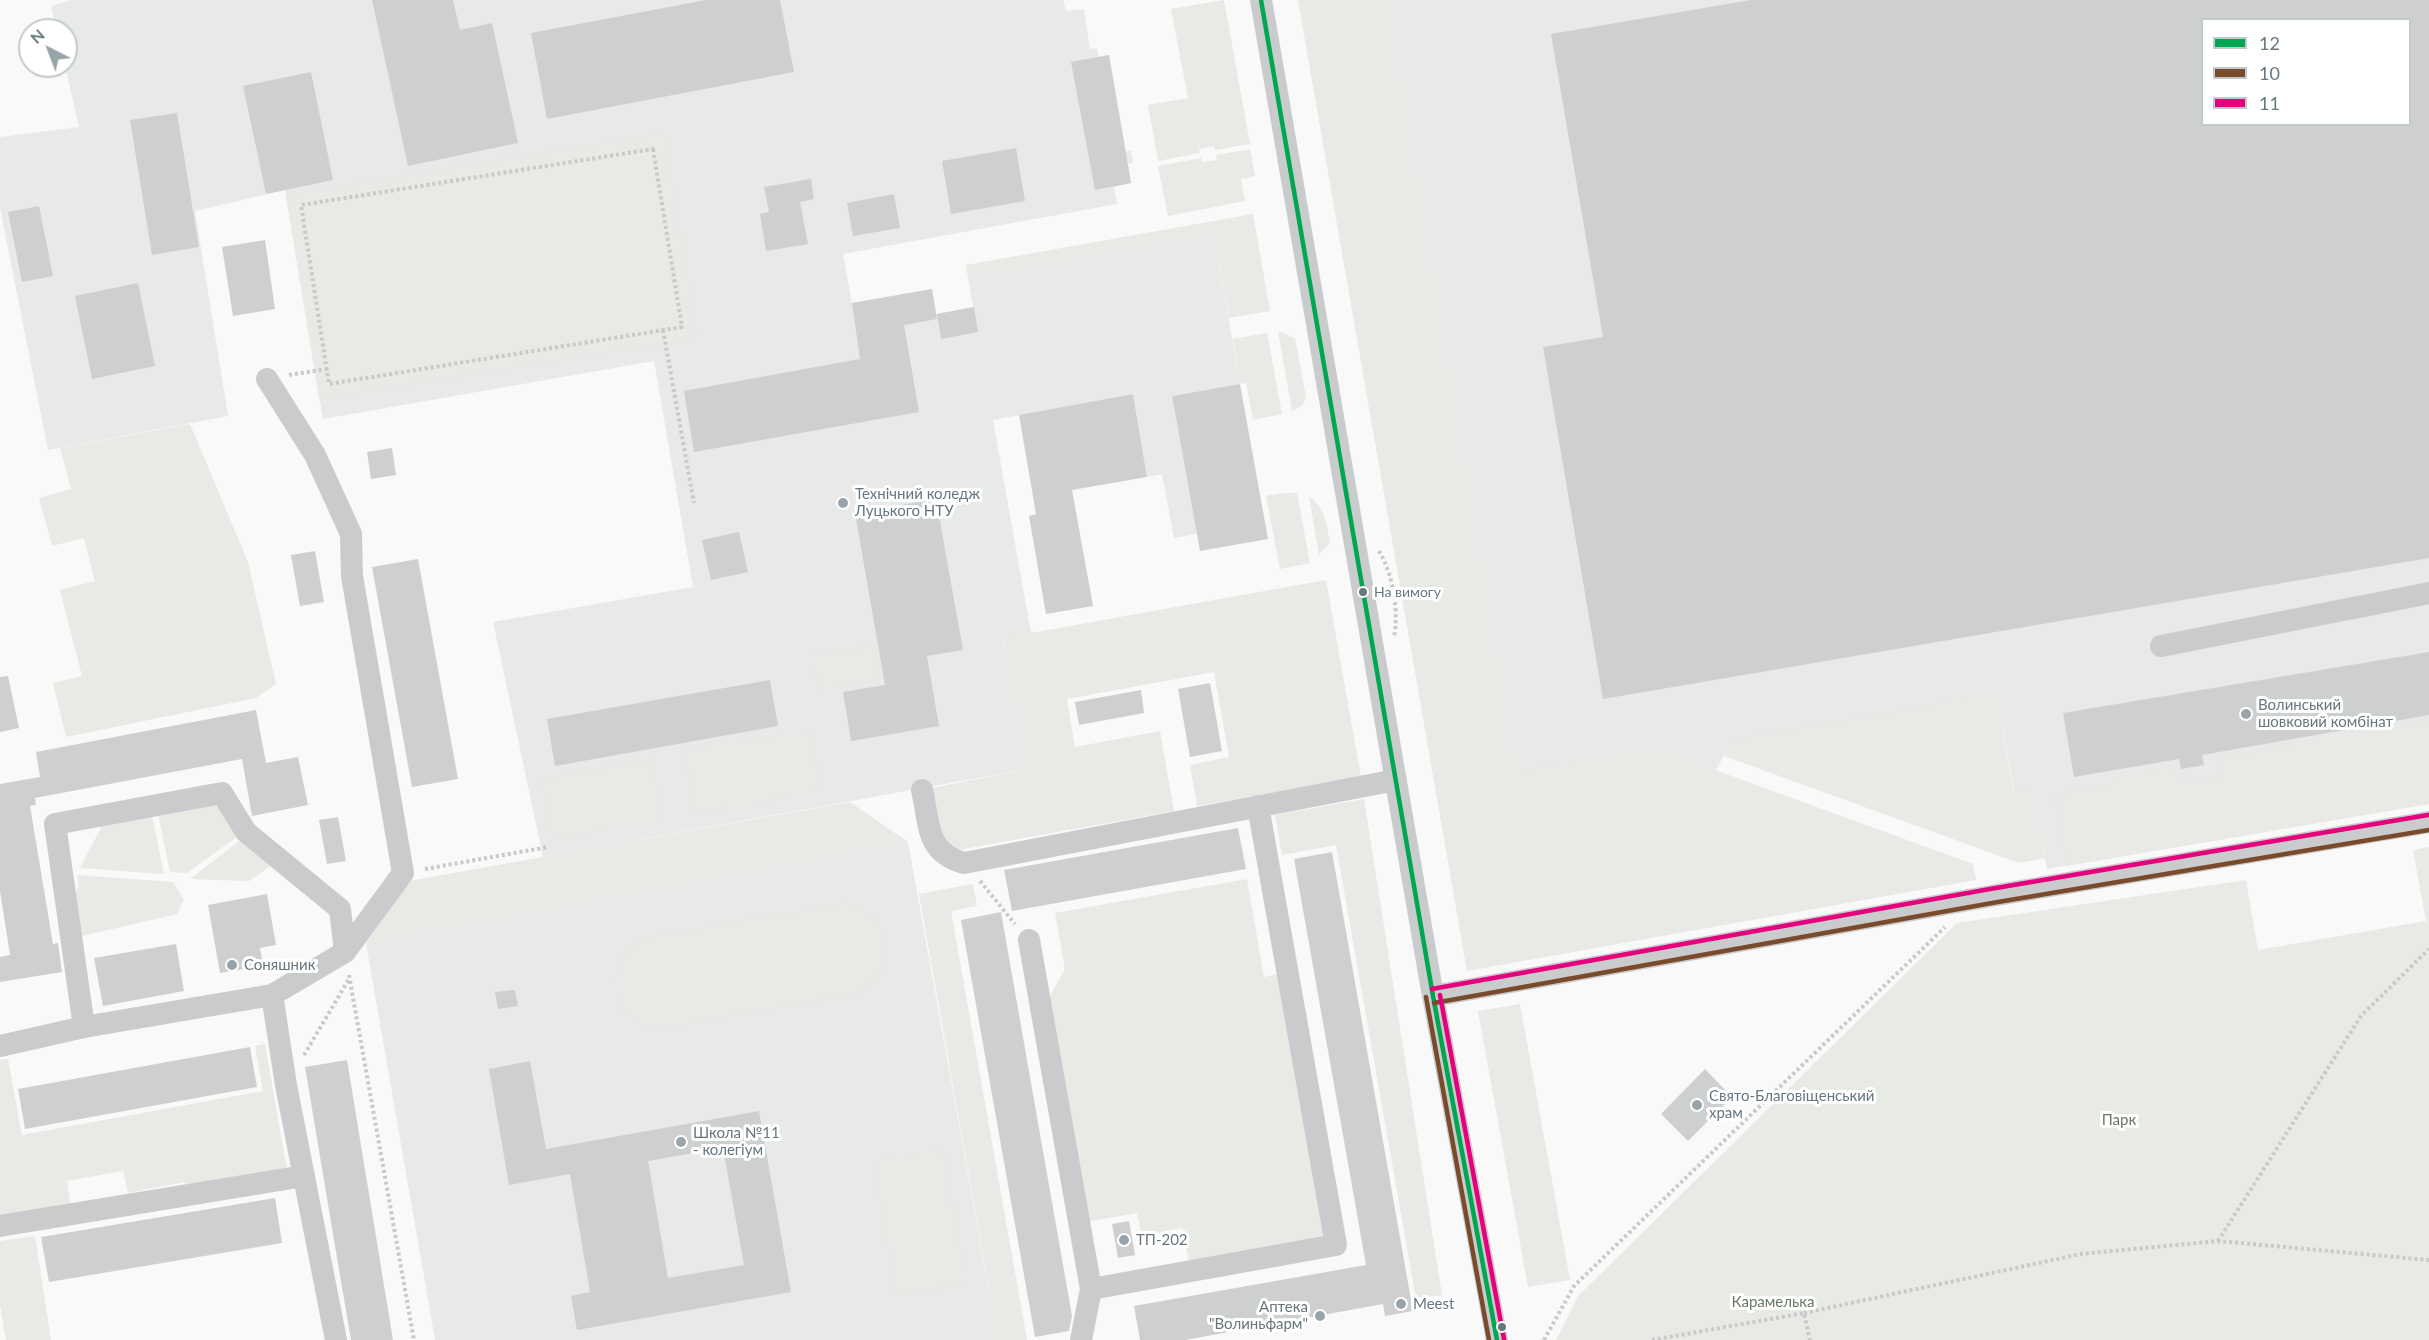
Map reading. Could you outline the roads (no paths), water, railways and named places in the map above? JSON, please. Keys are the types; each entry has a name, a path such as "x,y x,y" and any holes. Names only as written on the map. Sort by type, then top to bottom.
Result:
{"street":[{"path":"1261,0 1433,996 1497,1340"},
{"path":"0,1046 84,1027 272,995 345,952 403,873 352,576 351,534 315,455 267,379"},
{"path":"2161,646 2429,593"},
{"path":"922,790 934,846 947,858 964,863 1396,780"},
{"path":"84,1027 55,824 222,793 246,832 340,909 345,952"},
{"path":"1091,1289 1336,1245 1258,806"},
{"path":"1433,996 2003,894 2429,822"},
{"path":"1029,940 1091,1289 1081,1340"},
{"path":"272,995 286,1085 336,1340"},
{"path":"0,1226 304,1176"}],"place":[{"name":"Технічний коледж Луцького НТУ","path":"843,503"},
{"name":"На вимогу","path":"1363,592"},
{"name":"Волинський шовковий комбінат","path":"2246,714"},
{"name":"Соняшник","path":"232,965"},
{"name":"Свято-Благовіщенський храм","path":"1697,1105"},
{"name":"Школа №11 - колегіум","path":"681,1142"},
{"name":"ТП-202","path":"1124,1240"},
{"name":"Meest","path":"1401,1304"},
{"name":"Аптека \"Волиньфарм\"","path":"1320,1316"}],"park label":[{"name":"Парк","path":"2119,1120"},
{"name":"Карамелька","path":"1773,1302"}]}
